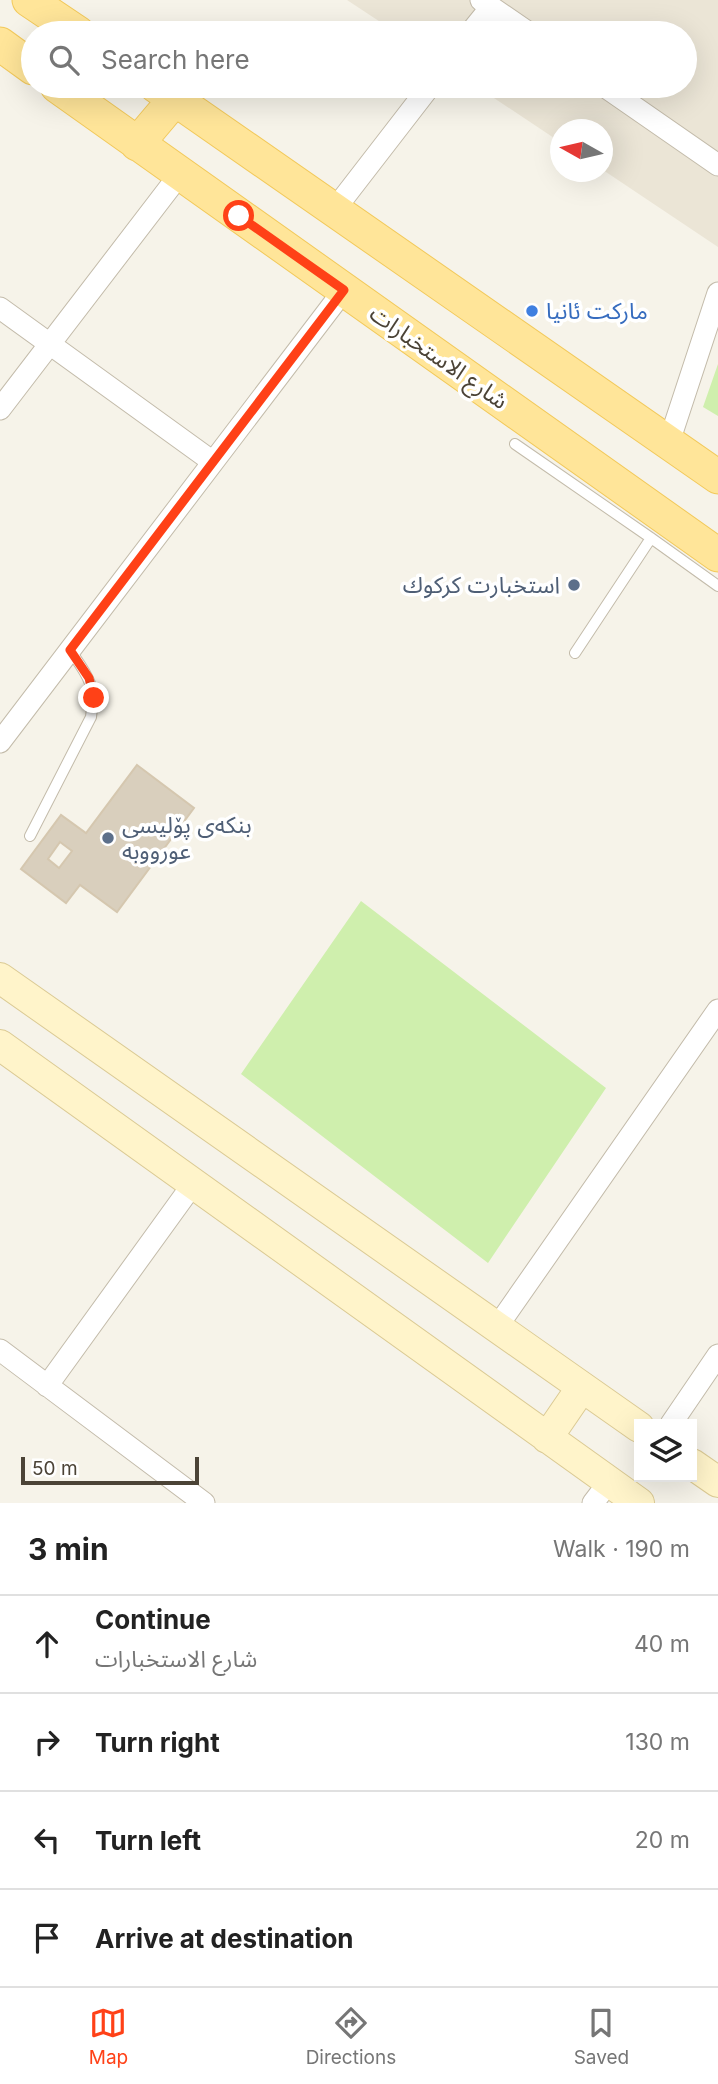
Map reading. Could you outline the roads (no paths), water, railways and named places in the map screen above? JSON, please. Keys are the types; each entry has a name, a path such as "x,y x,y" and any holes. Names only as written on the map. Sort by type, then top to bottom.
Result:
{"main road":[{"path":"29,0 60,21"},
{"path":"0,44 21,59"},
{"name":"شارع الاستخبارات","path":"74,98 718,555"},
{"path":"137,144 162,98"},
{"path":"174,98 718,477"}],"street":[{"path":"476,21 486,3 512,21"},
{"path":"335,209 421,98"},
{"path":"621,98 718,165"},
{"path":"0,409 180,174"},
{"path":"0,742 344,290"},
{"path":"669,442 718,293"},
{"path":"0,309 213,462"},
{"path":"0,978 634,1423"},
{"path":"497,1327 717,1012"},
{"path":"0,1045 547,1438 601,1492 639,1503"},
{"path":"47,1385 193,1184"},
{"path":"0,1350 204,1503"},
{"path":"674,1419 718,1355"},
{"path":"547,1438 582,1387"},
{"path":"697,1467 718,1482"}],"lane":[{"path":"515,444 718,586"},
{"path":"575,653 651,538"},
{"path":"30,836 91,717 94,698 89,678 70,650"}],"place":[{"name":"ماركت ئانيا","path":"532,311"},
{"name":"استخبارت كركوك","path":"574,585"},
{"name":"بنکەی پۆلیسی عورووبە","path":"108,838"}]}
